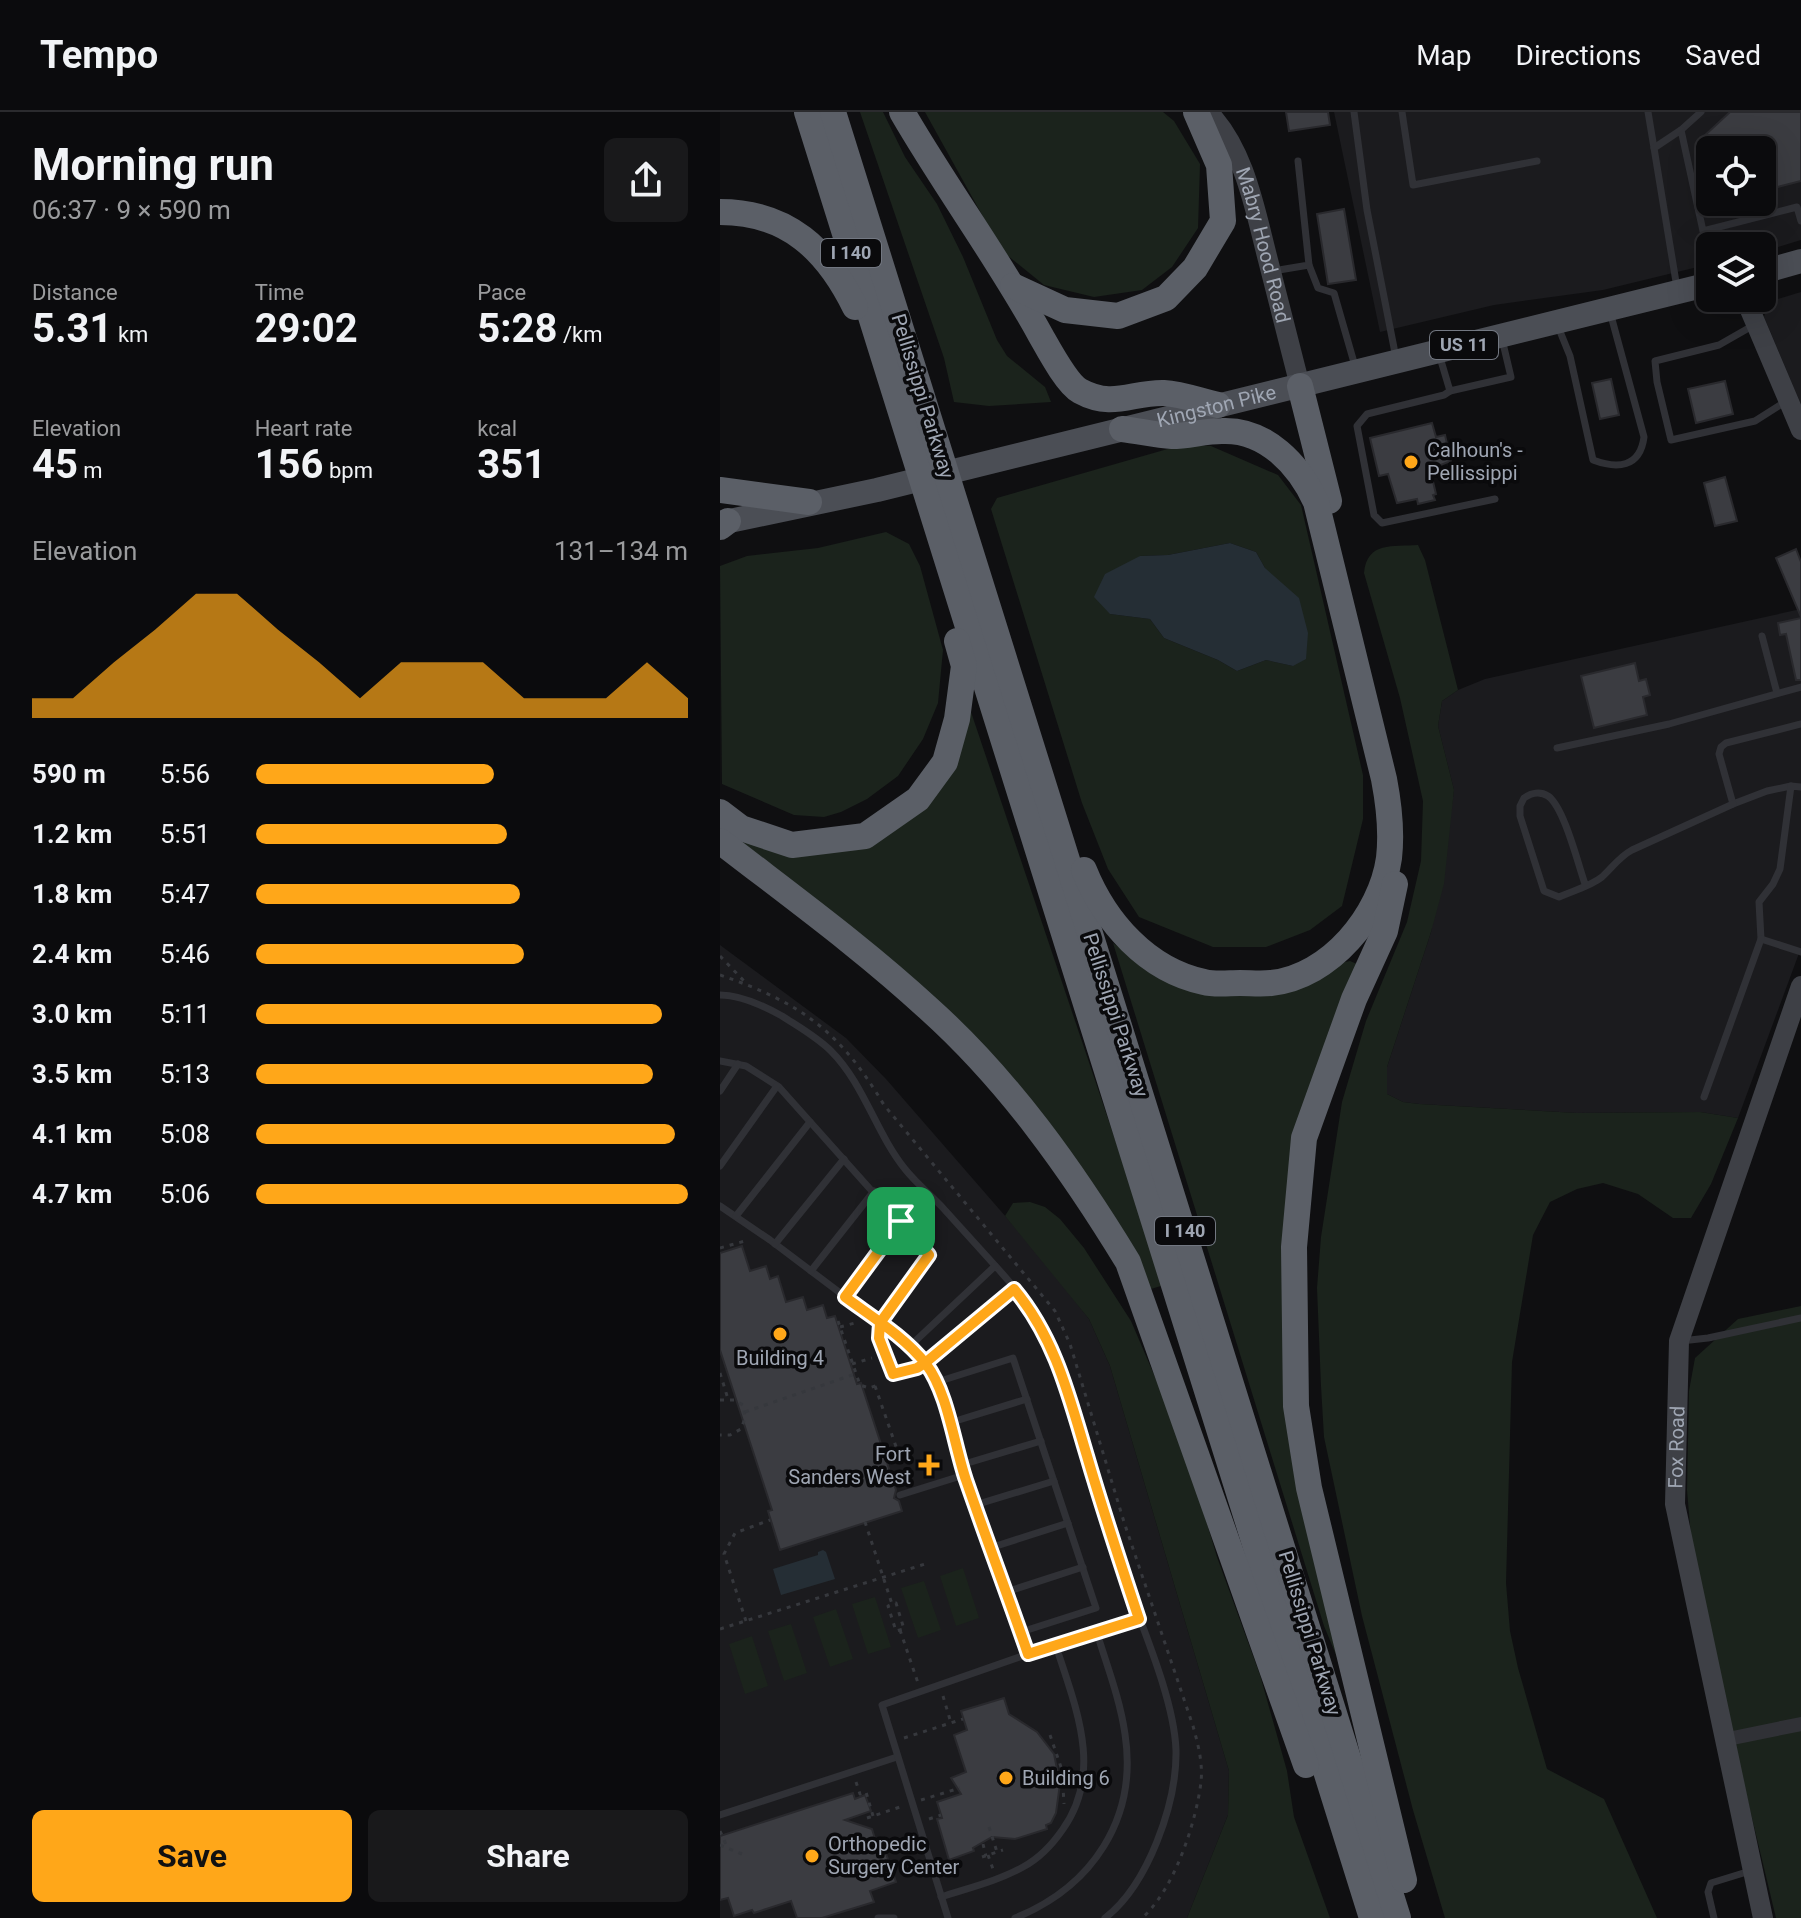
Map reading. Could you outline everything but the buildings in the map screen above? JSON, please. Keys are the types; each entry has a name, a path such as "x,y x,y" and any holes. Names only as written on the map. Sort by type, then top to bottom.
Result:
{"highway":[{"name":"Pellissippi Parkway","path":"807,112 899,393 957,548 1398,1918"},
{"path":"902,112 1013,286 1050,352 1077,390 1102,399 1129,400 1152,393 1167,393 1218,405"},
{"path":"1013,286 1065,310 1118,316 1166,298 1195,268 1223,221 1219,165 1196,112"},
{"name":"Pellissippi Parkway","path":"837,123 908,436 957,548 1372,1918"},
{"path":"837,123 872,201 1081,862 1097,898 1133,945 1166,969 1205,983 1273,983 1311,971 1340,949 1373,908 1389,858 1390,828 1384,779 1316,502 1307,482 1294,465 1279,451 1246,433 1225,430 1171,436 1122,429"},
{"path":"720,212 744,213 773,221 822,253 841,277 899,393"},
{"path":"1300,386 1396,794 1399,865 1385,931 1354,999 1304,1138 1294,1247 1296,1406 1309,1488 1413,1918"},
{"path":"720,490 809,502"},
{"path":"720,812 741,828 792,845 865,836 918,799 945,762 957,719 964,666 940,576 957,548"},
{"path":"720,841 866,953 932,1011 1034,1122 1099,1213 1128,1262 1360,1918"}],"main road":[{"path":"1776,268 1801,261"},
{"name":"Kingston Pike","path":"723,524 809,502 877,490 1696,288"}],"street":[{"name":"Mabry Hood Road","path":"1208,112 1219,124 1236,156 1252,200 1300,386"},
{"path":"1751,312 1801,430"},
{"name":"Fox Road","path":"1763,1918 1675,1504 1679,1341 1801,986"},
{"path":"1723,1740 1801,1724"}],"lane":[{"path":"1354,112 1367,210 1397,362"},
{"path":"1402,112 1413,185 1537,161"},
{"path":"1648,112 1678,292"},
{"path":"1654,148 1701,112"},
{"path":"1681,130 1703,231 1799,207 1801,221"},
{"path":"1298,161 1309,265 1318,288 1334,293 1357,372"},
{"path":"1271,272 1309,265"},
{"path":"1556,322 1570,356 1593,460 1609,466 1633,461 1643,451 1644,437 1609,309"},
{"path":"1756,324 1719,345 1655,361 1671,440 1755,421 1788,399"},
{"path":"1495,499 1382,523 1374,515 1357,426 1367,414 1511,377 1502,336"},
{"path":"1438,352 1450,391"},
{"path":"1762,636 1777,693"},
{"path":"1557,748 1669,724 1801,687"},
{"path":"1733,804 1719,754 1721,747 1726,743 1801,724"},
{"path":"1704,1097 1761,939 1759,902 1780,869 1791,786"},
{"path":"1585,884 1559,810 1551,798 1544,793 1524,798 1520,816 1544,891 1559,897 1601,877 1619,858 1632,850 1733,804 1767,791 1801,787"},
{"path":"1761,939 1801,952"},
{"path":"720,995 729,995 769,1009 802,1028 832,1052 858,1088 877,1128 905,1170 1032,1310 1055,1355 1166,1697 1176,1749 1172,1788 1161,1838 1135,1883 1105,1918"},
{"path":"720,1061 738,1064 763,1075 777,1086 929,1255 880,1323 879,1338 893,1374 925,1363 1014,1289"},
{"path":"720,1091 738,1064"},
{"path":"720,1166 777,1086"},
{"path":"736,1216 810,1122"},
{"path":"775,1244 844,1159"},
{"path":"811,1271 874,1191"},
{"path":"720,1206 880,1323 925,1363 937,1382 964,1475 1028,1654"},
{"path":"845,1297 901,1221"},
{"path":"909,1347 995,1266"},
{"path":"1679,1341 1708,1338 1801,1318"},
{"path":"937,1382 1013,1358 1027,1399 1096,1608 1021,1632"},
{"path":"949,1423 1027,1399"},
{"path":"961,1465 1041,1441"},
{"path":"900,1495 964,1475"},
{"path":"975,1505 1054,1481"},
{"path":"990,1548 1068,1523"},
{"path":"1006,1592 1083,1567"},
{"path":"948,1918 882,1705 1139,1619"},
{"path":"1015,1918 1051,1900 1077,1881 1098,1858 1113,1828 1124,1793 1128,1767 1126,1734 1097,1633"},
{"path":"941,1897 1026,1866 1042,1855 1074,1814 1084,1772 1084,1738 1056,1646"},
{"path":"720,1815 897,1757"},
{"path":"1714,1918 1708,1892 1711,1883 1753,1870"},
{"path":"878,1918 894,1918"}],"path":[{"path":"720,956 748,985"},
{"path":"720,1248 745,1241"},
{"path":"838,1321 860,1385 869,1388 881,1384"},
{"path":"840,1327 855,1323"},
{"path":"852,1364 872,1358"},
{"path":"720,1373 728,1399"},
{"path":"745,1412 855,1374"},
{"path":"875,1386 900,1458 887,1462"},
{"path":"720,1400 728,1399 743,1405 745,1412 741,1429 730,1435 720,1435"},
{"path":"746,1621 724,1554 735,1533 770,1520"},
{"path":"865,1522 892,1604"},
{"path":"720,1629 925,1564"},
{"path":"896,1603 904,1629 896,1631 888,1606 892,1604 896,1603"},
{"path":"900,1630 921,1692"},
{"path":"943,1694 951,1723"},
{"path":"893,1742 963,1719"},
{"path":"1050,1735 1062,1770 1064,1804"},
{"path":"853,1771 860,1794 866,1792 873,1816"},
{"path":"989,1827 997,1852"},
{"path":"720,1831 728,1849"},
{"path":"983,1844 985,1856 993,1869"},
{"path":"720,1845 742,1854"},
{"path":"985,1856 1003,1850"}],"shaded area":[{"path":"860,112 883,112 905,157 937,204 997,340 1007,356 1045,387 1051,402 989,406 954,402 944,358"},
{"path":"925,112 1163,112 1174,121 1200,164 1198,228 1172,267 1142,290 1094,297 1044,285 1002,251"},
{"path":"1334,112 1801,112 1801,240 1776,248 1776,232 1696,232 1696,267 1603,290 1494,305 1380,332"},
{"path":"1801,292 1801,405 1764,317 1765,312 1776,312 1776,300"},
{"path":"1185,444 1211,446 1278,475 1301,505 1363,775 1363,819 1342,906 1310,930 1266,947 1213,947 1139,917 1108,869 1082,803 991,509 997,498","holes":["1230,543 1256,552 1265,568 1293,666 1266,660 1237,671 1164,638 1150,619 1110,614 1140,556 1168,555"]},
{"path":"886,532 909,544 920,566 943,650 938,703 923,739 898,776 867,799 824,817 794,815 722,784 720,566 747,556 818,548"},
{"path":"1230,543 1256,552 1265,568 1299,598 1308,633 1306,659 1293,666 1266,660 1237,671 1164,638 1150,619 1110,614 1094,597 1105,574 1140,556 1168,555"},
{"path":"1418,545 1425,560 1458,690 1442,701 1438,726 1454,790 1444,884 1387,1067 1387,1094 1403,1102 1419,1104 1577,1113 1700,1112 1738,1118 1711,1184 1691,1218 1673,1218 1638,1194 1603,1183 1577,1189 1550,1202 1533,1235 1512,1362 1506,1583 1510,1631 1518,1668 1547,1769 1604,1799 1657,1918 1445,1918 1362,1616 1324,1437 1317,1288 1321,1237 1342,1102 1366,1021 1407,922 1421,861 1423,801 1400,698 1364,573 1370,555 1376,551 1391,546"},
{"path":"1801,609 1801,948 1738,1118 1700,1112 1577,1113 1419,1104 1403,1102 1387,1094 1387,1067 1431,932 1451,812 1454,790 1438,726 1442,701 1458,690 1485,679"},
{"path":"970,709 1164,1285 1151,1289 1024,1094 720,836 876,834"},
{"path":"1113,943 1164,979 1198,992 1350,961 1357,964 1289,1262 1339,1662 1324,1626"},
{"name":"Fort Sanders West","path":"720,945 846,1038 886,1079 1039,1255 1089,1319 1110,1366 1229,1771 1228,1815 1187,1918 720,1918"},
{"path":"1030,1202 1045,1207 1060,1219 1084,1248 1131,1321 1182,1440 1217,1557 1260,1675 1287,1771 1294,1817 1330,1918 1187,1918 1228,1815 1229,1771 1110,1366 1089,1319 1005,1216 1013,1203"},
{"path":"1801,1306 1801,1918 1776,1918 1711,1647 1691,1537 1687,1490 1689,1391 1695,1358 1738,1319"},
{"path":"823,1550 835,1579 781,1595 773,1569 818,1555"},
{"path":"963,1568 979,1618 956,1626 940,1576"},
{"path":"924,1581 941,1630 918,1638 901,1588"},
{"path":"875,1597 891,1647 868,1654 852,1604"},
{"path":"836,1609 853,1659 830,1667 813,1617"},
{"path":"791,1624 807,1673 784,1681 768,1631"},
{"path":"752,1636 768,1686 745,1694 729,1644"}],"place":[{"name":"Calhoun's - Pellissippi","path":"1411,462"},
{"name":"Building 4","path":"780,1334"},
{"name":"Fort Sanders West","path":"929,1465"},
{"name":"Building 6","path":"1006,1778"},
{"name":"Orthopedic Surgery Center","path":"812,1856"}],"route":[{"path":"901,1221 845,1297 880,1323 912,1350 925,1363 937,1382 966,1479 1028,1654 1139,1619 1071,1397 1055,1355 1032,1310 1014,1289 925,1363 893,1374 879,1338 880,1323 929,1255 901,1221"}]}
